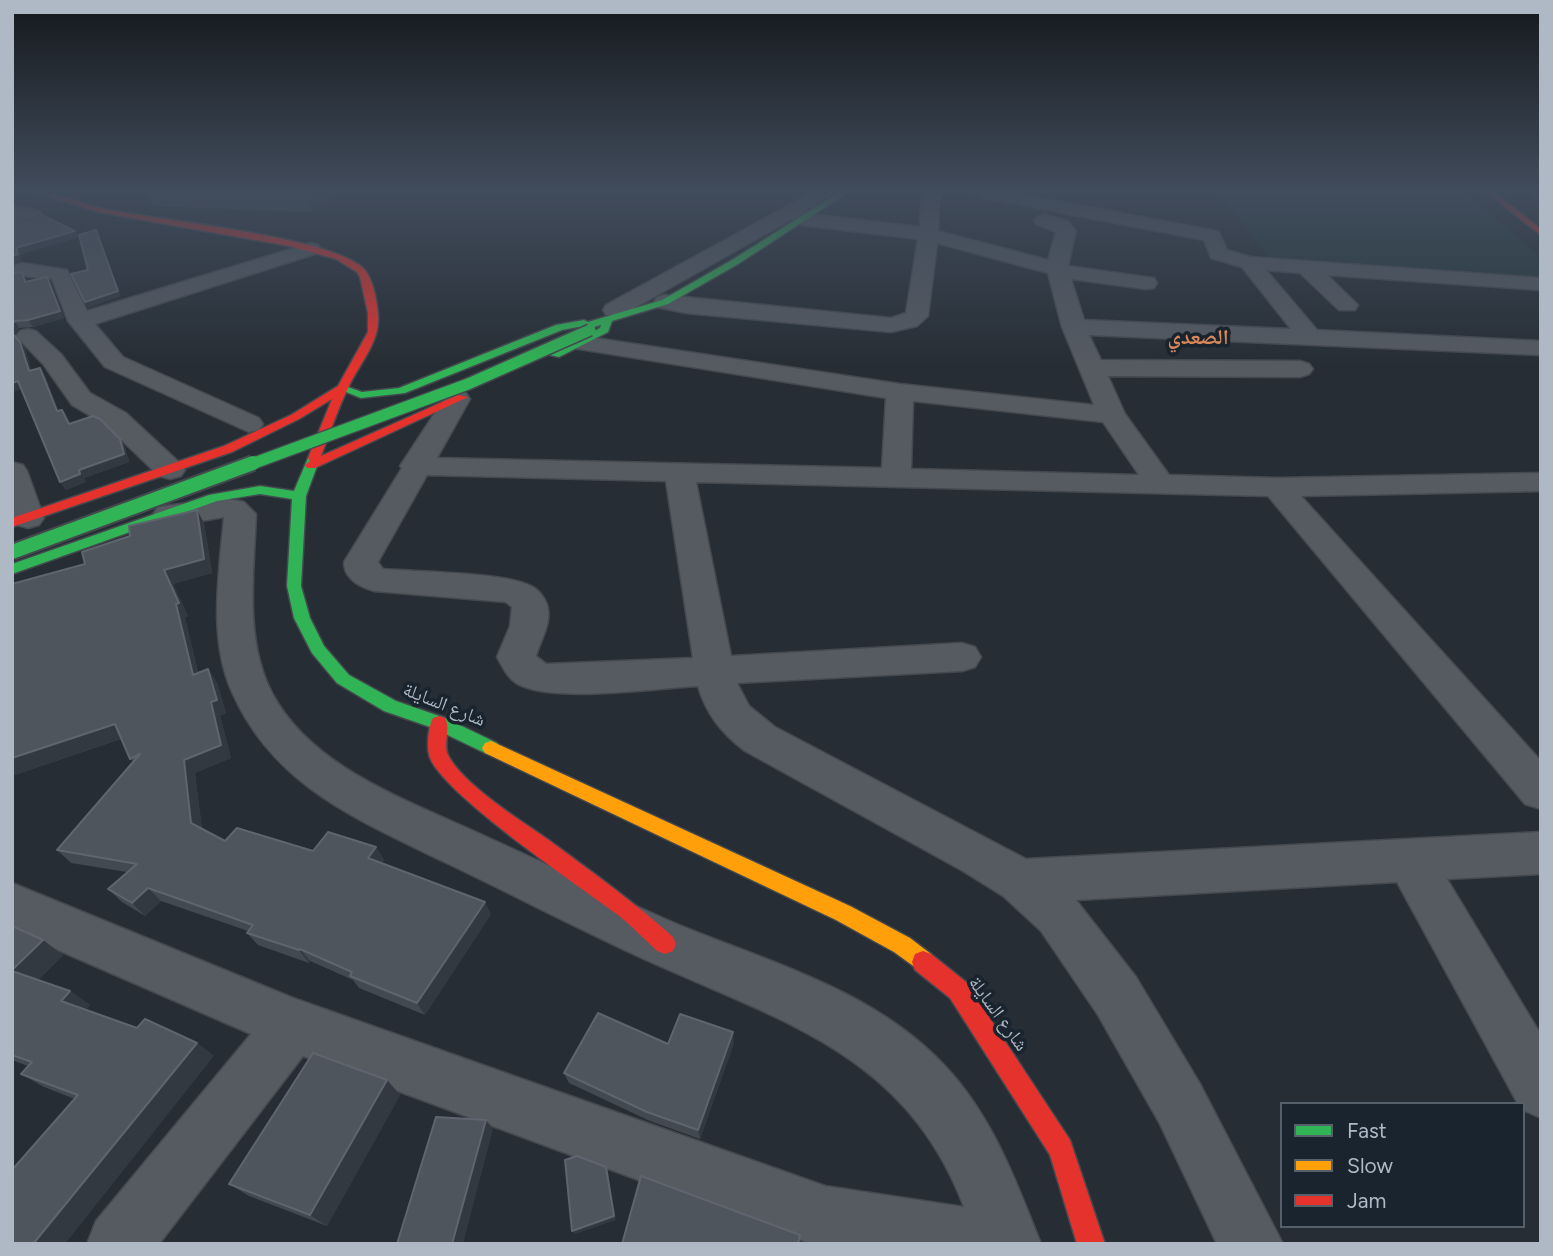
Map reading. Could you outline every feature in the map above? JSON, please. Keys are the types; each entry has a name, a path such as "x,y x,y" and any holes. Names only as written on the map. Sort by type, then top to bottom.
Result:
{"main road":[{"name":"شارع السايلة","path":"317,252 352,262 365,277 373,332 342,388 299,496 294,586 302,618 318,649 343,679 390,706 439,723 844,914 902,945 958,990 1014,1073 1061,1149 1091,1244"},
{"path":"12,569 170,492 255,437 342,388 361,395 401,391 561,327 665,302 751,252"},
{"path":"311,465 457,399 585,333 611,316"},
{"path":"18,527 331,427 585,333"},
{"path":"12,552 456,388 585,333"},
{"path":"18,527 170,492 214,498 260,490 299,496"},
{"path":"439,723 438,755 458,781 485,805 628,910 665,944"}],"street":[{"path":"80,321 306,252"},
{"path":"611,316 723,252"},
{"path":"665,302 891,325 909,321 917,316 925,252"},
{"path":"991,252 1058,270 1139,303 1275,338 1396,339 1541,348"},
{"path":"1059,252 1058,270 1074,327 1091,368 1112,415 1161,485"},
{"path":"1216,252 1249,262 1541,284"},
{"path":"1249,262 1311,338"},
{"path":"1306,267 1347,305"},
{"path":"12,273 22,270 60,274 80,321 114,362 249,424"},
{"path":"1074,327 1139,303"},
{"path":"1091,368 1303,375 1275,338 1248,318"},
{"path":"585,333 900,392 1112,415"},
{"path":"28,336 52,359 81,399 116,419 170,492 178,516 225,507 240,514 234,617 238,655 252,694 276,731 312,767 359,799 665,944 859,1031 906,1066 948,1115 984,1174 1009,1244"},
{"path":"896,479 900,392"},
{"path":"457,399 415,466 361,562 361,569 374,580 506,590 526,596 531,603 531,611 516,657 522,667 545,679 962,657"},
{"path":"415,466 680,475 1277,487 1541,482"},
{"path":"12,471 18,527"},
{"path":"680,475 713,669 719,695 727,711 741,726 959,844 1020,881 1058,915 1117,996 1180,1104 1251,1244"},
{"path":"1277,487 1541,791"},
{"path":"1020,881 1541,853"},
{"path":"1410,860 1541,1089"},
{"path":"12,906 293,1025 823,1230 996,1244"},
{"path":"119,1244 293,1025"}],"green space":[{"path":"1265,252 1535,252 1541,257 1541,278 1272,261"}],"building":[{"path":"83,252 104,252 118,291 85,302 71,274 88,270"},
{"path":"22,272 25,282 47,277 60,311 15,321 12,324 12,273"},
{"path":"12,333 20,342 29,371 40,368 57,411 62,410 69,424 93,416 100,419 120,439 124,454 79,470 80,474 60,482 18,381 12,383"},
{"path":"197,510 204,559 164,570 179,603 176,604 193,675 208,669 217,700 211,702 221,745 184,760 191,823 225,841 237,828 313,851 328,832 376,847 368,858 485,902 417,1003 350,976 352,972 300,949 247,933 253,925 148,888 132,903 108,889 137,864 57,850 140,754 130,759 115,724 12,758 12,584 85,564 82,552 130,536 129,526"},
{"path":"12,926 43,940 12,970"},
{"path":"12,971 70,991 61,1001 137,1028 145,1019 197,1043 33,1244 12,1244 12,1170 78,1095 21,1074 32,1062 12,1055"},
{"path":"598,1013 668,1044 680,1014 733,1032 698,1130 647,1112 564,1073"},
{"path":"313,1053 387,1080 310,1215 229,1184"},
{"path":"436,1117 486,1120 452,1244 397,1244"},
{"path":"577,1156 606,1167 614,1216 572,1231 565,1160"},
{"path":"641,1176 800,1235 798,1244 622,1244"}],"traffic: fast":[{"path":"583,327 665,302 751,252"},
{"path":"555,355 604,330 607,321"},
{"path":"342,388 361,395 401,391 560,327 584,323"},
{"path":"12,552 468,384 590,330"},
{"path":"314,458 299,496 294,586 302,618 318,649 343,679 390,706 439,723 491,748"},
{"path":"12,569 214,498 260,490 299,496"}],"traffic: slow":[{"path":"491,748 843,913 902,945 923,962"}],"traffic: jam":[{"path":"314,458 342,388 373,332 373,313 365,277 360,270 339,257 319,252"},
{"path":"12,523 228,449 295,417 342,388"},
{"path":"311,465 462,397"},
{"path":"439,723 438,755 458,781 485,805 628,910 665,944"},
{"path":"923,962 958,990 1061,1149 1091,1244"}],"district":[{"name":"الصعدي","path":"1198,338"}]}
